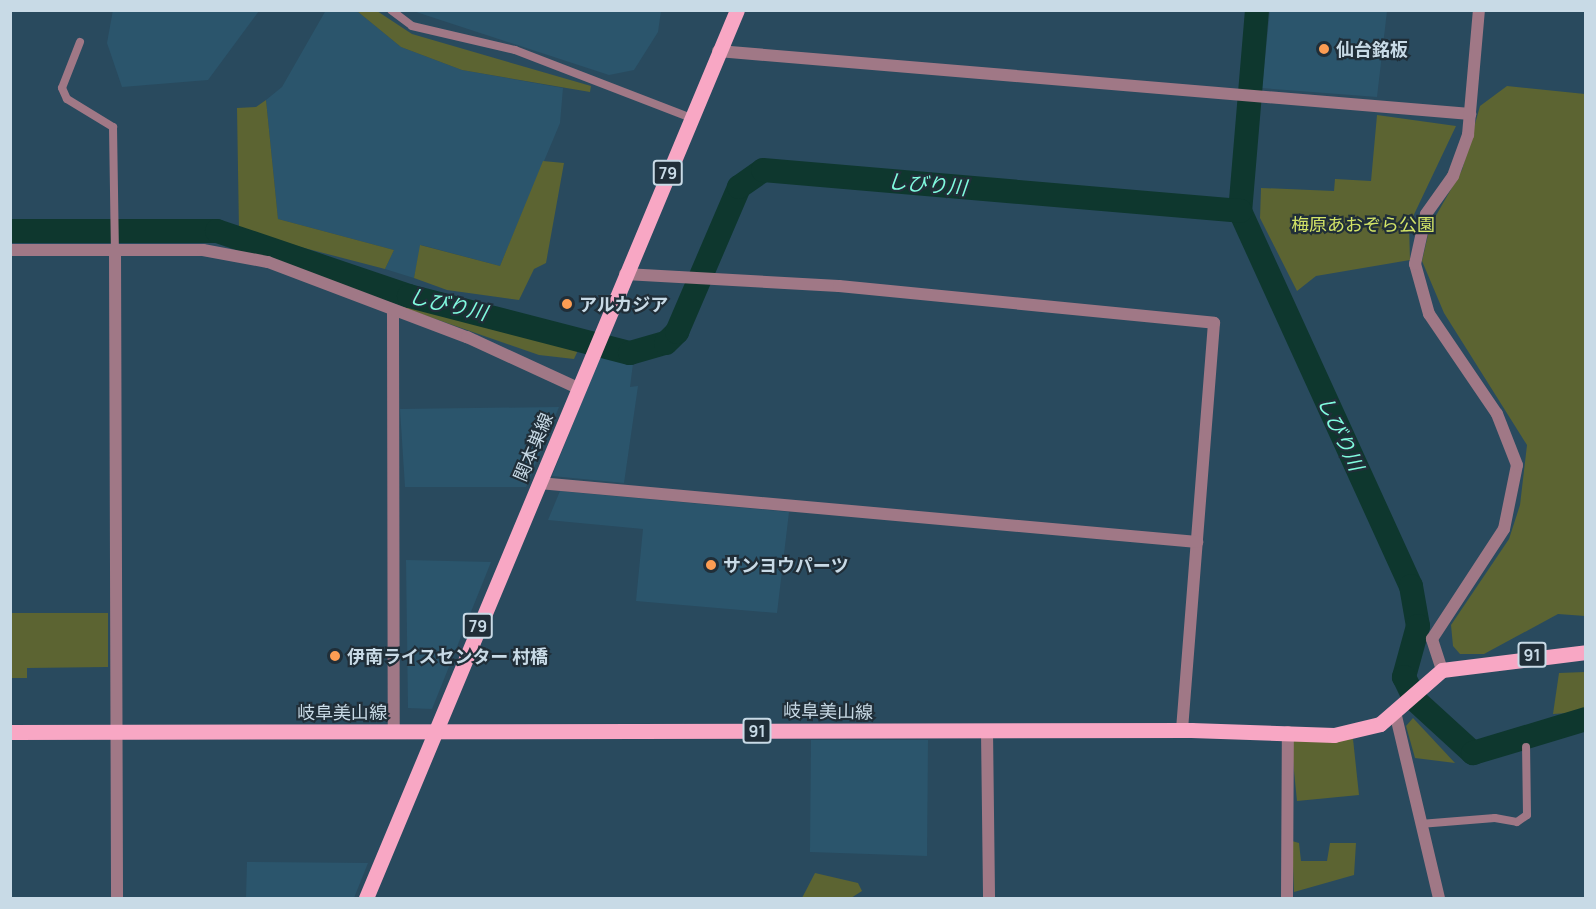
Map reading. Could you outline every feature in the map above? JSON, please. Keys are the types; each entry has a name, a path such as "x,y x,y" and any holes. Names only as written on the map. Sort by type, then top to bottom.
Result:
{"main road":[{"name":"関本巣線","path":"366,898 599,335 737,10"},
{"name":"岐阜美山線","path":"10,732 437,731 487,735 580,730 1182,730 1334,735 1380,724 1395,712 1419,684 1442,670 1519,656 1586,652"}],"street":[{"path":"1442,670 1432,639 1504,529 1517,465 1497,414 1429,314 1415,264 1426,214 1452,176 1470,114 1479,10"},
{"path":"718,51 1470,114"},
{"path":"10,250 114,244 203,250 268,262 393,313 467,337 578,388"},
{"path":"114,244 117,898"},
{"path":"625,274 839,286 1214,323 1182,730"},
{"path":"393,313 394,732"},
{"path":"539,483 1197,542"},
{"path":"1395,712 1439,898"},
{"path":"987,730 989,898"},
{"path":"1287,898 1288,732"}],"lane":[{"path":"391,10 412,26 515,50 691,118"},
{"path":"80,42 62,88 67,99 113,128 114,244"},
{"path":"1420,824 1495,818 1517,822 1527,814 1526,747"}],"shaded area":[{"path":"113,10 259,11 208,80 122,87 107,43"},
{"path":"326,10 357,11 401,47 462,70 563,88 560,123 500,266 421,245 414,278 385,269 394,250 278,219 266,100 282,87"},
{"path":"413,11 661,11 658,32 634,70 609,75"},
{"name":"仙台銘板","path":"1270,11 1387,11 1377,97 1262,88"},
{"path":"601,354 634,356 630,387 638,386 624,483 552,476"},
{"path":"559,407 526,487 405,487 400,409"},
{"name":"サンヨウパーツ","path":"560,491 789,512 777,613 636,601 643,529 548,520"},
{"path":"406,560 491,562 432,709 408,708"},
{"path":"811,740 928,740 927,856 810,852"},
{"path":"247,862 368,863 354,898 246,898"}],"green space":[{"path":"357,11 377,11 412,34 591,86 590,92 462,70 401,47"},
{"path":"1507,86 1585,94 1585,616 1558,614 1484,654 1460,654 1453,646 1451,625 1509,539 1520,505 1527,445 1444,313 1422,261 1430,226 1462,170 1480,106"},
{"path":"266,100 278,219 394,250 385,269 239,231 237,108 256,107"},
{"name":"梅原あおぞら公園","path":"1377,115 1456,126 1409,225 1410,260 1316,276 1297,291 1260,218 1261,188 1334,191 1335,179 1371,181"},
{"path":"543,161 564,163 546,263 534,269 519,300 447,290 414,278 420,245 500,266"},
{"path":"405,302 581,344 574,359 539,355 404,308"},
{"path":"11,613 108,613 108,667 27,668 27,678 11,678"},
{"path":"1585,672 1585,712 1553,714 1559,673"},
{"path":"1413,718 1455,763 1415,758 1406,726"},
{"path":"1353,739 1359,795 1297,801 1291,741"},
{"path":"1292,841 1299,843 1301,861 1327,861 1330,843 1356,843 1354,875 1294,892"},
{"path":"815,873 858,883 862,891 851,898 802,898"}],"waterway":[{"name":"しびり川","path":"1257,10 1240,211 1411,586 1418,626 1404,677 1415,700 1473,753 1586,719"},
{"name":"しびり川","path":"10,231 217,231 409,296 630,353 666,343 677,332 739,187 763,170 1240,211"}],"place":[{"name":"仙台銘板","path":"1324,49"},
{"name":"アルカジア","path":"567,304"},
{"name":"サンヨウパーツ","path":"711,565"},
{"name":"伊南ライスセンター 村橋","path":"335,656"}]}
